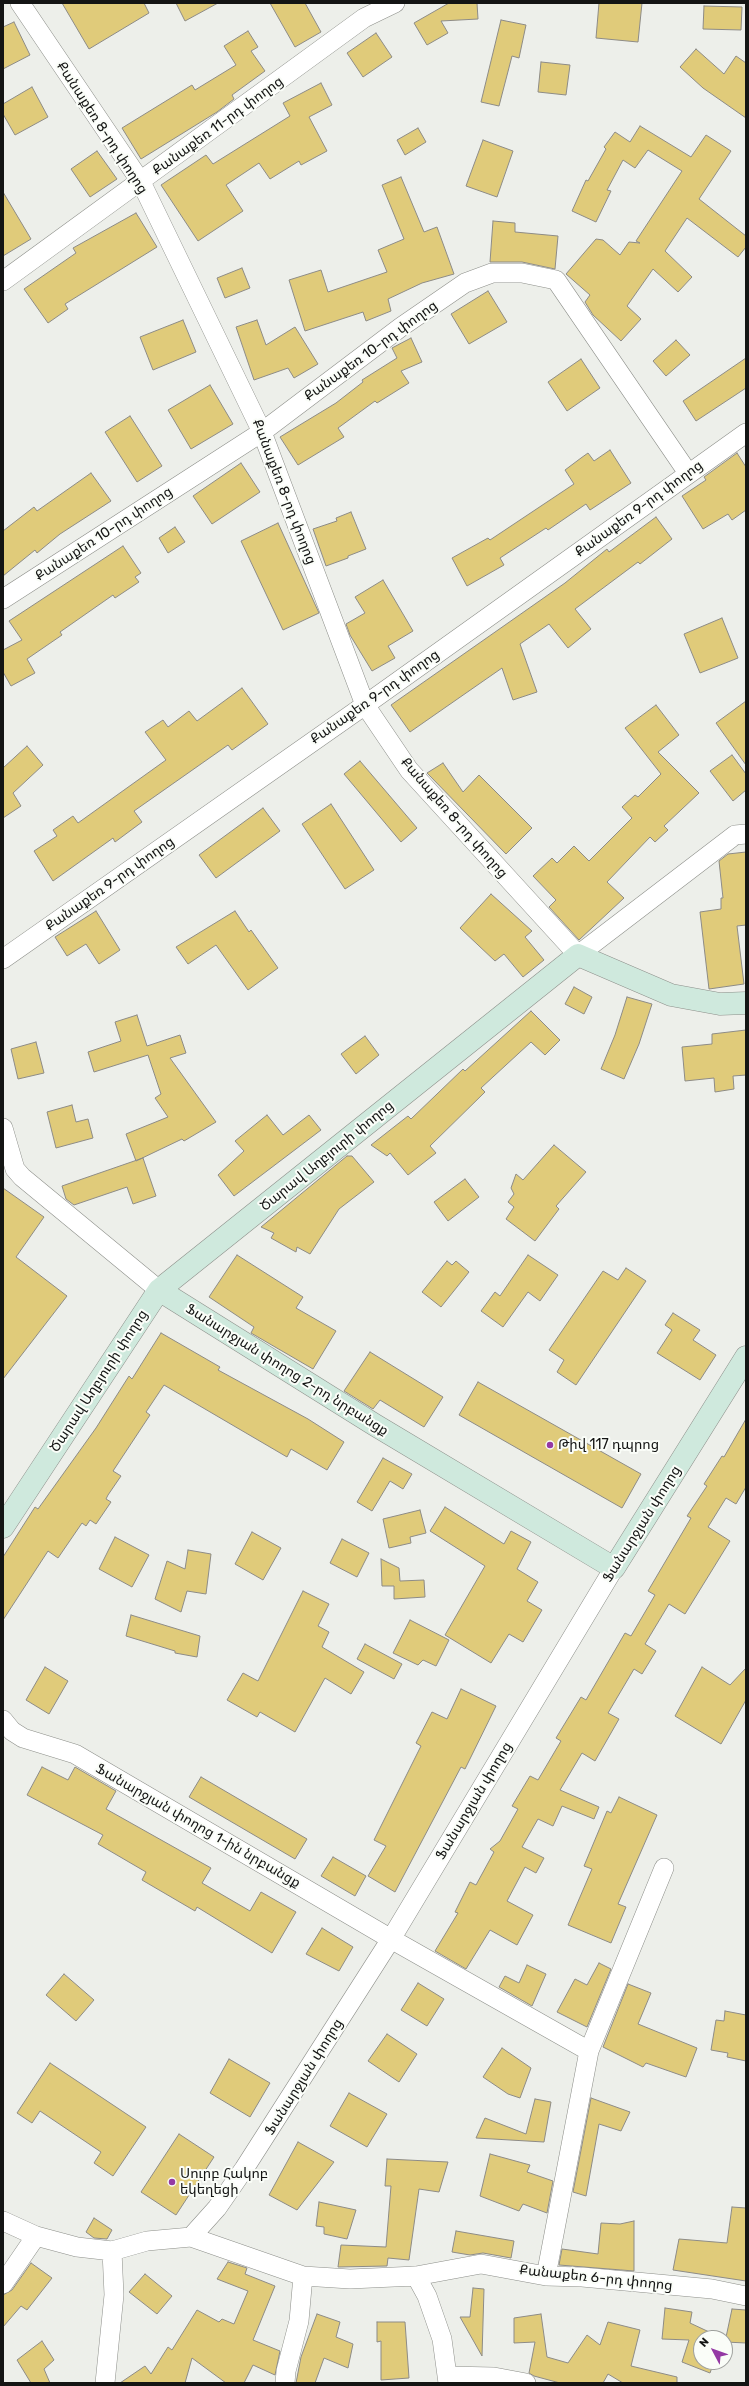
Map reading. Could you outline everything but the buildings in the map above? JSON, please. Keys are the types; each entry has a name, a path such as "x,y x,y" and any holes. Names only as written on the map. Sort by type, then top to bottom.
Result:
{"street":[{"name":"Քանաքեռ 8-րդ փողոց","path":"20,3 141,182 262,432 365,705 409,770 578,955"},
{"name":"Քանաքեռ 11-րդ փողոց","path":"3,281 141,182 364,18 395,3"},
{"name":"Քանաքեռ 10-րդ փողոց","path":"3,599 262,432 401,328 465,283 492,274 522,273 556,280 688,473"},
{"name":"Քանաքեռ 9-րդ փողոց","path":"3,959 365,705 746,433"},
{"path":"746,834 735,835 578,955 671,995 720,1004 746,1003"},
{"name":"Ծարավ Աղբյուրի փողոց","path":"3,1527 159,1290 578,955"},
{"name":"Ֆանարջյան փողոց 2-րդ նրբանցք","path":"3,1128 15,1169 22,1177 159,1290 375,1425 614,1568"},
{"name":"Ֆանարջյան փողոց","path":"191,2237 217,2208 244,2170 391,1939 614,1568 746,1357"},
{"name":"Ֆանարջյան փողոց 1-ին նրբանցք","path":"3,1720 12,1731 23,1738 75,1754 391,1939 590,2051"},
{"path":"546,2276 590,2051 664,1868"},
{"name":"Քանաքեռ 6-րդ փողոց","path":"3,2221 36,2236 77,2247 112,2251 147,2241 191,2237 303,2276 350,2279 416,2276 481,2264 546,2276 582,2277 712,2289 746,2296"},
{"path":"3,2284 36,2236"},
{"path":"105,2383 114,2295 112,2251"},
{"path":"285,2383 286,2371 299,2322 303,2276"},
{"path":"416,2276 427,2296 442,2339 448,2380 494,2377 526,2383"}],"place":[{"name":"Թիվ 117 դպրոց","path":"550,1445"},
{"name":"Սուրբ Հակոբ եկեղեցի","path":"172,2182"}]}
